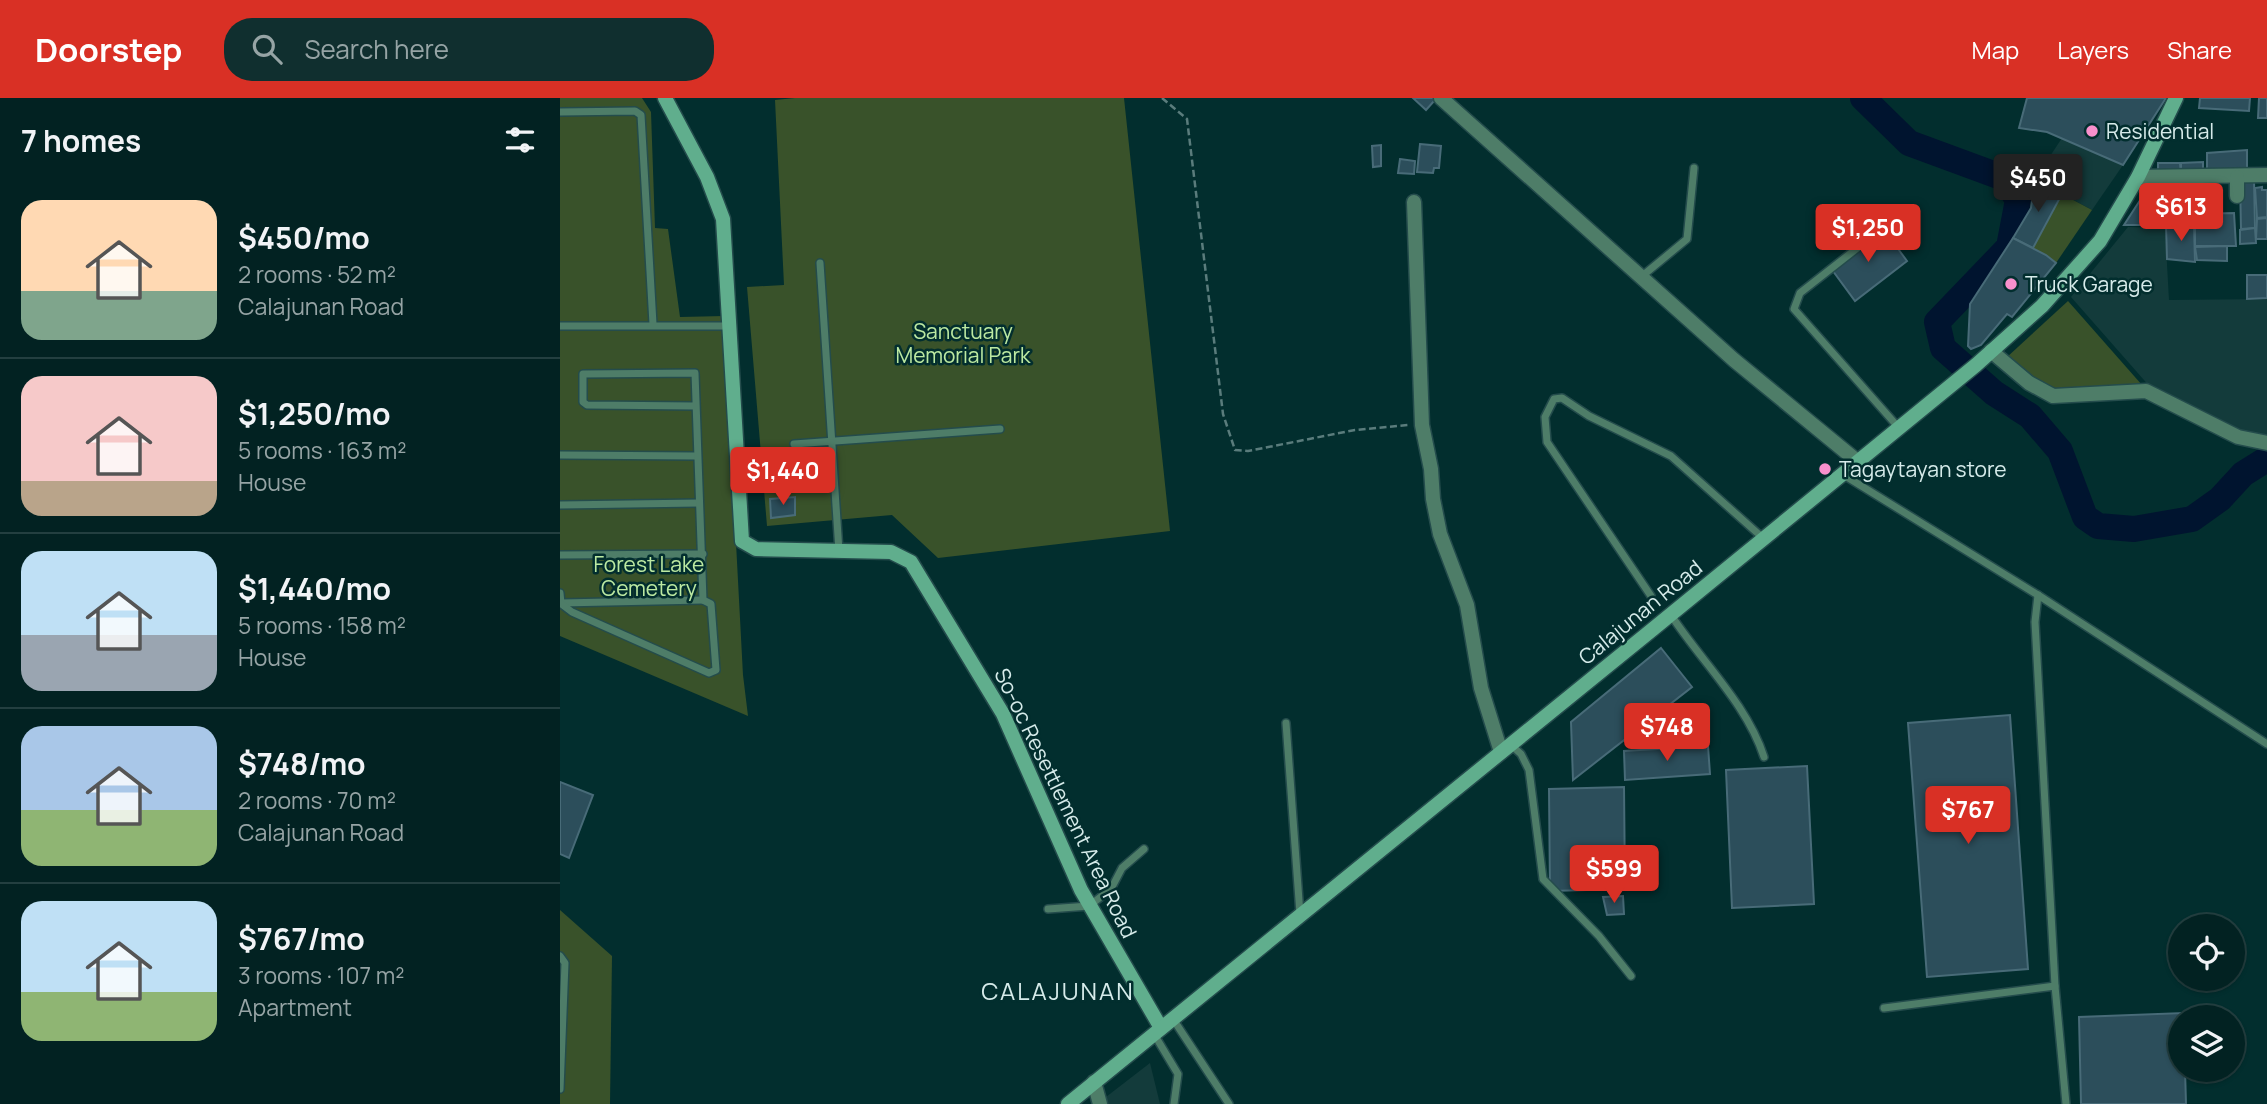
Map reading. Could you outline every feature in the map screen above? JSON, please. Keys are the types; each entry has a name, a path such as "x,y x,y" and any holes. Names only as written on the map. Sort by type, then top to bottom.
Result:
{"main road":[{"name":"So-oc Resettlement Area Road","path":"665,98 707,177 723,219 742,541 757,549 891,552 911,562 922,576 1003,714 1089,906 1163,1027"},
{"name":"Calajunan Road","path":"1068,1104 1976,365 2042,306 2099,241 2138,177 2176,98"}],"street":[{"path":"1441,98 1734,360 1857,461"},
{"path":"2138,177 2267,175"},
{"path":"2237,177 2237,196"},
{"path":"1414,202 1422,425 1440,534 1467,605 1481,688 1506,748"},
{"path":"1991,351 2029,383 2053,396 2146,391 2238,437 2267,443"},
{"path":"1094,1083 1100,1104"}],"lane":[{"path":"560,112 635,111 641,115 653,324"},
{"path":"1641,277 1687,239 1694,168"},
{"path":"1874,235 1800,293 1794,309 1899,428"},
{"path":"820,263 839,552"},
{"path":"560,326 731,326"},
{"path":"696,406 587,405 583,402 583,374 693,372 696,375 696,406 696,456 703,554 703,600"},
{"path":"1651,596 1547,442 1544,434 1545,417 1554,399 1562,398 1589,416 1671,456 1763,538"},
{"path":"794,444 1000,429"},
{"path":"560,455 696,456"},
{"path":"1841,474 2038,595 2267,744"},
{"path":"560,505 699,503"},
{"path":"560,555 703,554"},
{"path":"560,593 560,603"},
{"path":"2038,595 2035,622 2055,986 2066,1104"},
{"path":"703,600 711,604 716,670 714,673 572,612 560,603 703,600"},
{"path":"1671,614 1732,698 1755,735 1764,757"},
{"path":"1286,723 1300,915"},
{"path":"1506,748 1521,754 1529,770 1544,879 1599,936 1631,976"},
{"path":"1048,909 1089,906 1111,889 1122,869 1144,849"},
{"path":"560,956 565,963 560,1089"},
{"path":"1884,1008 2055,986"},
{"path":"1163,1027 1178,1074 1174,1104"},
{"path":"1163,1027 1229,1104"}],"path":[{"path":"1162,98 1188,119 1223,414 1235,450 1248,451 1355,430 1422,425"}],"shaded area":[{"path":"2062,138 2123,165 2092,210 2035,179"},
{"path":"2128,227 2165,228 2169,300 2267,299 2267,438 2236,433 2151,388 2071,297"},
{"path":"1150,1063 1160,1104 1107,1104 1106,1097"}],"green space":[{"name":"Forest Lake Cemetery","path":"560,98 642,98 651,112 655,228 668,229 680,317 724,316 743,675 748,716 560,636"},
{"name":"Sanctuary Memorial Park","path":"1124,98 1170,531 938,558 892,515 767,526 747,287 784,285 775,100"},
{"path":"2062,194 2092,210 2056,263 2033,248"},
{"path":"2068,301 2142,385 2053,392 2006,358"},
{"path":"560,910 612,956 610,1104 560,1104"}],"building":[{"path":"1413,98 1433,98 1435,100 1426,110"},
{"name":"Residential","path":"2027,98 2166,98 2123,165 2047,132 2019,128"},
{"path":"2200,98 2250,98 2249,111 2199,108"},
{"path":"2259,98 2267,98 2267,118 2258,118"},
{"path":"1420,144 1441,146 1439,168 1434,168 1433,173 1417,172"},
{"path":"1381,145 1381,166 1373,167 1372,146"},
{"path":"2247,150 2247,172 2207,175 2207,153"},
{"path":"1400,159 1415,161 1414,174 1398,173"},
{"path":"2203,162 2203,175 2181,175 2181,163"},
{"path":"2158,163 2180,163 2181,175 2158,175"},
{"path":"2035,179 2062,194 2033,248 2013,238 2031,208"},
{"path":"2254,179 2255,228 2241,229 2240,181"},
{"path":"2198,182 2194,225 2124,225 2150,185"},
{"path":"2262,187 2262,190 2267,190 2267,217 2257,218 2255,188"},
{"path":"2234,213 2236,246 2195,246 2195,214"},
{"path":"2267,218 2267,239 2256,239 2257,219"},
{"path":"2194,225 2195,262 2167,259 2166,226"},
{"path":"1882,227 1907,261 1855,301 1830,267"},
{"path":"2255,228 2256,243 2240,244 2240,230"},
{"name":"Truck Garage","path":"2013,238 2056,263 2012,317 2007,314 1981,345 1971,349 1968,346 1970,304"},
{"path":"2227,246 2227,261 2197,260 2195,247"},
{"path":"2247,275 2267,275 2267,298 2247,299"},
{"path":"795,497 795,515 771,518 770,499"},
{"path":"1661,648 1692,687 1573,780 1571,722"},
{"path":"2010,715 2028,969 1927,977 1908,723"},
{"path":"1708,746 1710,774 1625,780 1624,751"},
{"path":"1807,766 1814,904 1732,908 1726,770"},
{"path":"560,782 593,795 569,858 560,854"},
{"path":"1624,787 1625,889 1550,891 1549,789"},
{"path":"1623,896 1624,914 1607,915 1603,897"},
{"path":"2168,1014 2168,1082 2185,1082 2186,1104 2081,1104 2079,1017"}],"waterway":[{"path":"1863,98 1909,143 2004,178 2018,200 2009,247 1937,322 1943,348 1994,393 2030,416 2060,451 2085,517 2098,526 2134,529 2192,519 2220,499 2243,474 2267,459"}],"place":[{"name":"Residential","path":"2092,131"},
{"name":"Truck Garage","path":"2011,284"},
{"name":"Tagaytayan store","path":"1825,469"}],"district":[{"name":"CALAJUNAN","path":"1058,990"}]}
